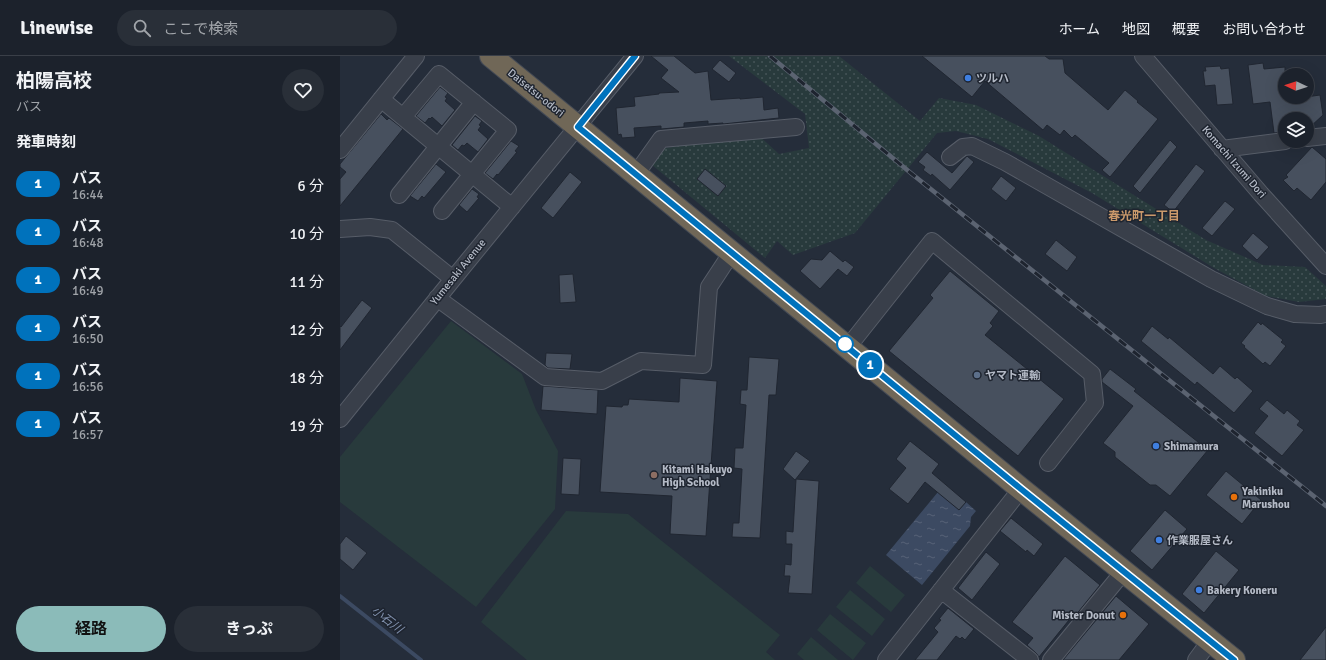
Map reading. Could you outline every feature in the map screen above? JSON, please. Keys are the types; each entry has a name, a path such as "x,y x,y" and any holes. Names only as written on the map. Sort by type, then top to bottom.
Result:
{"highway":[{"name":"Daisetsu-odori","path":"491,56 1021,489 1234,660"}],"street":[{"path":"340,150 416,56"},
{"name":"Yumesaki Avenue","path":"340,419 635,56"},
{"name":"Komachi Izumi Dori","path":"1147,57 1222,149 1326,266"},
{"path":"403,117 439,74 508,130 442,211"},
{"path":"381,99 512,207"},
{"path":"399,195 474,102"},
{"path":"636,174 662,139 796,127"},
{"path":"1314,137 1326,136"},
{"path":"1222,149 1278,142"},
{"path":"950,157 963,147 972,146 1005,162 1211,279 1266,306 1295,314 1326,314"},
{"path":"340,229 370,227 392,230 453,279"},
{"path":"848,347 932,241 1092,374 1095,403 1048,463"},
{"path":"437,298 545,377 602,381 641,361 702,365 709,287 732,252"},
{"path":"886,660 1021,489"},
{"path":"1051,660 1124,571"},
{"path":"941,590 1030,660"},
{"path":"1196,660 1210,641"}],"shaded area":[{"path":"729,56 839,56 920,121 939,98 976,105 1039,136 1206,240 1263,265 1305,267 1326,286 1326,299 1299,302 1266,296 1214,268 1092,193 988,139 956,131 937,133 855,233 793,255 777,241 765,258 652,165 665,148 758,135 779,154 809,148 805,114"},
{"path":"451,321 522,374 536,410 558,451 555,509 476,607 340,502 340,457"},
{"path":"566,511 628,514 780,635 766,652 775,660 527,660 481,622"},
{"path":"870,566 905,595 891,612 856,583"},
{"path":"850,590 885,619 872,636 836,607"},
{"path":"830,614 866,643 853,660 817,630"},
{"path":"811,637 838,660 804,660 797,654"}],"water":[{"path":"938,492 959,510 966,502 976,511 971,517 970,526 922,585 886,555"}],"building":[{"path":"651,56 674,56 695,73 708,71 711,100 763,97 764,110 778,108 779,118 723,124 708,124 708,121 684,123 684,127 661,129 661,126 634,128 635,137 622,138 621,134 618,135 616,108 635,106 634,97 659,93 679,92 661,78 668,70"},
{"path":"922,56 1045,56 1049,59 1063,59 1065,73 1108,110 1125,90 1158,119 1110,177 1102,170 1109,163 1075,135 1072,138 1064,130 1060,135 1047,125 1043,130 985,81 972,97"},
{"path":"720,60 736,73 729,82 712,69"},
{"path":"1263,63 1264,69 1285,67 1278,68 1278,104 1314,104 1314,96 1320,95 1323,115 1314,123 1314,112 1278,112 1278,133 1274,133 1270,102 1253,104 1248,65"},
{"path":"1220,66 1221,69 1229,68 1233,104 1217,105 1215,85 1205,86 1203,71 1206,71 1205,67"},
{"path":"440,87 448,93 445,97 447,98 445,101 455,110 442,126 432,117 425,123 416,116"},
{"path":"381,114 387,120 389,118 403,129 340,206 340,179 346,172 340,167 340,164"},
{"path":"475,116 482,121 478,130 488,139 478,152 467,143 464,146 462,145 458,150 452,145"},
{"path":"1170,140 1177,147 1140,193 1133,186"},
{"path":"511,141 519,146 515,151 517,152 493,179 485,173"},
{"path":"1311,148 1313,148 1326,159 1326,182 1311,200 1297,188 1294,191 1283,180 1288,177 1286,175"},
{"path":"927,152 952,173 967,156 974,162 950,190 932,174 931,176 923,170 925,167 918,162"},
{"path":"436,164 446,172 424,198 422,196 418,201 410,196"},
{"path":"1196,164 1205,171 1173,212 1164,205"},
{"path":"705,169 726,186 718,196 697,179"},
{"path":"570,172 582,182 553,218 541,208"},
{"path":"1001,176 1016,188 1006,201 991,189"},
{"path":"472,189 479,194 477,197 479,198 467,212 459,205"},
{"path":"1225,201 1235,209 1212,236 1202,228"},
{"path":"1253,233 1269,247 1257,260 1242,246"},
{"path":"1056,240 1077,257 1067,271 1045,254"},
{"path":"830,251 843,262 845,260 854,267 847,276 838,269 820,289 800,271 811,259 822,260"},
{"name":"ヤマト運輸","path":"950,271 999,311 990,323 993,326 985,335 1064,399 1018,456 889,351 933,298 930,295"},
{"path":"573,274 576,302 560,303 559,275"},
{"path":"362,300 372,308 340,350 340,326 341,327"},
{"path":"1258,322 1261,325 1262,323 1283,340 1281,342 1286,346 1270,366 1265,362 1263,364 1241,343"},
{"path":"1152,326 1168,339 1169,337 1213,374 1220,366 1235,379 1237,377 1253,391 1234,413 1197,382 1195,385 1141,341"},
{"path":"546,353 572,354 570,369 548,368 545,365"},
{"path":"749,357 779,359 776,395 769,395 760,538 732,537 733,523 739,523 742,469 734,468 735,448 743,448 746,405 740,404 741,390 747,390"},
{"name":"Shimamura","path":"1110,369 1136,389 1134,391 1208,450 1170,496 1156,485 1150,485 1115,457 1115,452 1103,443 1133,406 1102,382 1102,379"},
{"path":"680,378 717,381 706,536 670,534 672,496 600,492 606,406 622,407 623,405 628,405 629,399 679,402"},
{"path":"543,386 598,390 597,414 541,410"},
{"path":"1267,400 1284,414 1287,410 1300,421 1297,425 1304,430 1282,456 1254,433 1268,416 1259,409"},
{"path":"910,441 939,464 932,473 966,502 959,510 925,482 908,504 889,489 906,468 896,459"},
{"path":"796,451 810,461 795,480 783,469"},
{"path":"563,458 581,459 579,495 561,494"},
{"name":"Yakiniku Marushou","path":"1226,471 1261,500 1242,524 1206,495"},
{"path":"796,479 819,481 812,594 788,593 790,576 784,576 785,564 791,565 792,544 786,544 786,531 793,532"},
{"name":"作業服屋さん","path":"1165,510 1187,529 1152,570 1130,551"},
{"path":"1011,518 1043,544 1034,556 1027,550 1026,552 1000,531"},
{"path":"346,536 367,553 353,570 340,559 340,544"},
{"path":"1216,551 1239,570 1204,613 1182,594"},
{"path":"986,552 1000,564 972,600 958,588"},
{"path":"1065,556 1100,585 1039,657 1027,645 1033,638 1012,622"},
{"path":"1116,596 1149,624 1119,660 1063,660"},
{"path":"948,608 974,629 965,640 962,637 960,639 956,636 937,660 915,660 938,632 934,628"},
{"path":"1326,627 1326,660 1300,660"}],"waterway":[{"name":"小石川","path":"340,596 421,660"}],"railway":[{"path":"770,56 912,174 1326,506"}],"bus line":[{"name":"1","path":"635,56 578,127 1021,489 1234,660"}],"place":[{"name":"ツルハ","path":"968,78"},
{"name":"ヤマト運輸","path":"977,375"},
{"name":"Shimamura","path":"1156,446"},
{"name":"Kitami Hakuyo High School","path":"654,475"},
{"name":"Yakiniku Marushou","path":"1234,497"},
{"name":"作業服屋さん","path":"1159,540"},
{"name":"Bakery Koneru","path":"1199,590"},
{"name":"Mister Donut","path":"1123,615"}],"district":[{"name":"春光町一丁目","path":"1144,216"}]}
